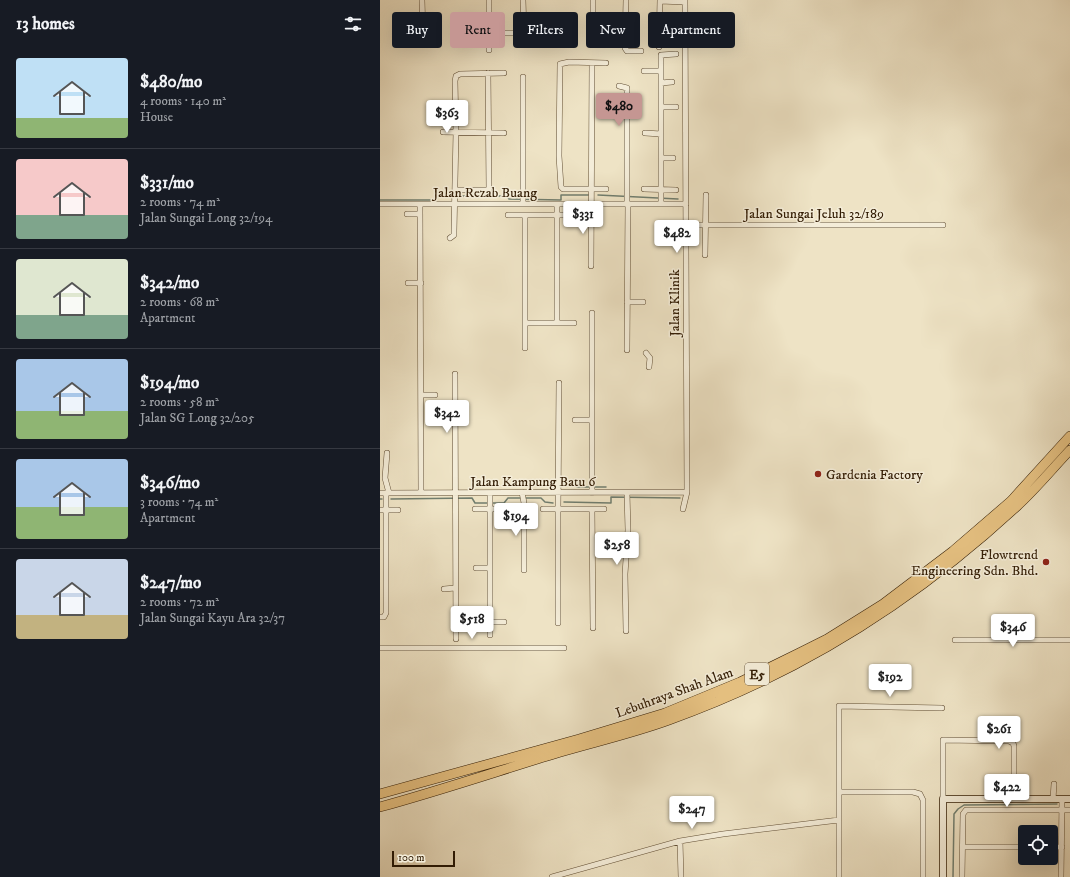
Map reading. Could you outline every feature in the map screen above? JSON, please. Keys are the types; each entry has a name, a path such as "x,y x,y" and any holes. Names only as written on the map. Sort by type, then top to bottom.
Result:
{"highway":[{"name":"Lebuhraya Shah Alam","path":"380,792 578,739 665,713 740,682 799,653 833,635 883,604 953,552 1010,501 1070,436"},
{"name":"Lebuhraya Shah Alam","path":"380,807 668,720 743,691 774,676 860,629 915,591 958,558 1016,507 1070,450"}],"street":[{"path":"422,0 422,12"},
{"path":"489,0 489,12"},
{"path":"523,0 523,12"},
{"path":"593,0 593,12"},
{"path":"626,0 626,12"},
{"path":"660,12 660,0 685,1"},
{"name":"Jalan Klinik","path":"683,509 687,492 685,1"},
{"path":"625,48 627,51 641,51"},
{"path":"661,197 661,56 676,54"},
{"path":"606,63 562,62 560,64 559,156 561,187 563,189 606,189"},
{"path":"591,266 593,204 592,63"},
{"path":"644,71 661,71"},
{"path":"450,238 454,235 456,76 460,74 504,73"},
{"path":"455,196 489,190 488,74"},
{"path":"523,77 523,199"},
{"path":"661,82 672,82"},
{"path":"619,86 627,88 627,350"},
{"path":"661,107 676,107"},
{"path":"443,132 504,133"},
{"path":"645,133 661,134"},
{"path":"661,158 673,158"},
{"path":"644,189 661,197"},
{"path":"661,197 676,190"},
{"name":"Jalan Rezab Buang","path":"380,204 420,204 455,196 523,199 557,204 593,204 661,197 686,204"},
{"path":"705,255 706,196"},
{"path":"420,204 421,493"},
{"path":"557,204 557,323"},
{"path":"407,214 420,214"},
{"path":"508,215 573,215"},
{"path":"525,215 525,348"},
{"name":"Jalan Sungai Jeluh 32/189","path":"686,225 942,224"},
{"path":"408,283 421,284"},
{"path":"627,302 642,302"},
{"path":"592,313 592,490"},
{"path":"525,324 574,323"},
{"path":"646,353 650,358 649,367"},
{"path":"455,374 454,440 456,639"},
{"path":"558,623 559,383"},
{"path":"420,395 435,395"},
{"path":"575,420 592,420"},
{"path":"380,617 385,616 386,611 383,510 387,453"},
{"name":"Jalan Kampung Batu 6","path":"385,493 421,493 455,496 490,492 559,492 592,490 627,493 687,492"},
{"path":"490,492 490,635"},
{"path":"522,492 522,501 524,504 524,570"},
{"path":"626,632 625,574 628,530 627,493"},
{"path":"474,509 490,507 505,509"},
{"path":"543,509 604,509"},
{"path":"592,509 593,628"},
{"path":"383,510 398,510"},
{"path":"476,568 490,568"},
{"path":"444,589 455,588"},
{"path":"477,623 504,622"},
{"path":"955,640 1070,640"},
{"path":"380,648 564,648"},
{"path":"839,877 839,706 942,708"},
{"path":"943,877 943,740 1009,741 1012,743 1014,746 1014,799"},
{"path":"1053,799 1054,784"},
{"path":"839,792 913,792 920,794 923,800 923,877"},
{"path":"943,799 1070,799"},
{"path":"1061,877 1062,799"},
{"path":"962,877 963,814 966,810 1070,810"},
{"path":"552,877 571,874 680,841 722,834 839,820"},
{"path":"680,841 681,877"},
{"path":"963,847 1018,846"}],"waterway":[{"path":"380,200 435,200 438,196 507,196 509,199 561,200 561,195 589,195"},
{"path":"598,195 678,199"},
{"path":"577,487 606,487"},
{"path":"564,502 611,503 611,497 680,498"},
{"path":"391,499 472,498 475,503 488,503"},
{"path":"491,503 504,503 508,498 521,498"},
{"path":"525,498 541,498 545,502 553,503"},
{"path":"953,877 954,814 958,809 964,805 1057,804"}],"place":[{"name":"Gardenia Factory","path":"818,474"},
{"name":"Flowtrend Engineering Sdn. Bhd.","path":"1046,562"}]}
